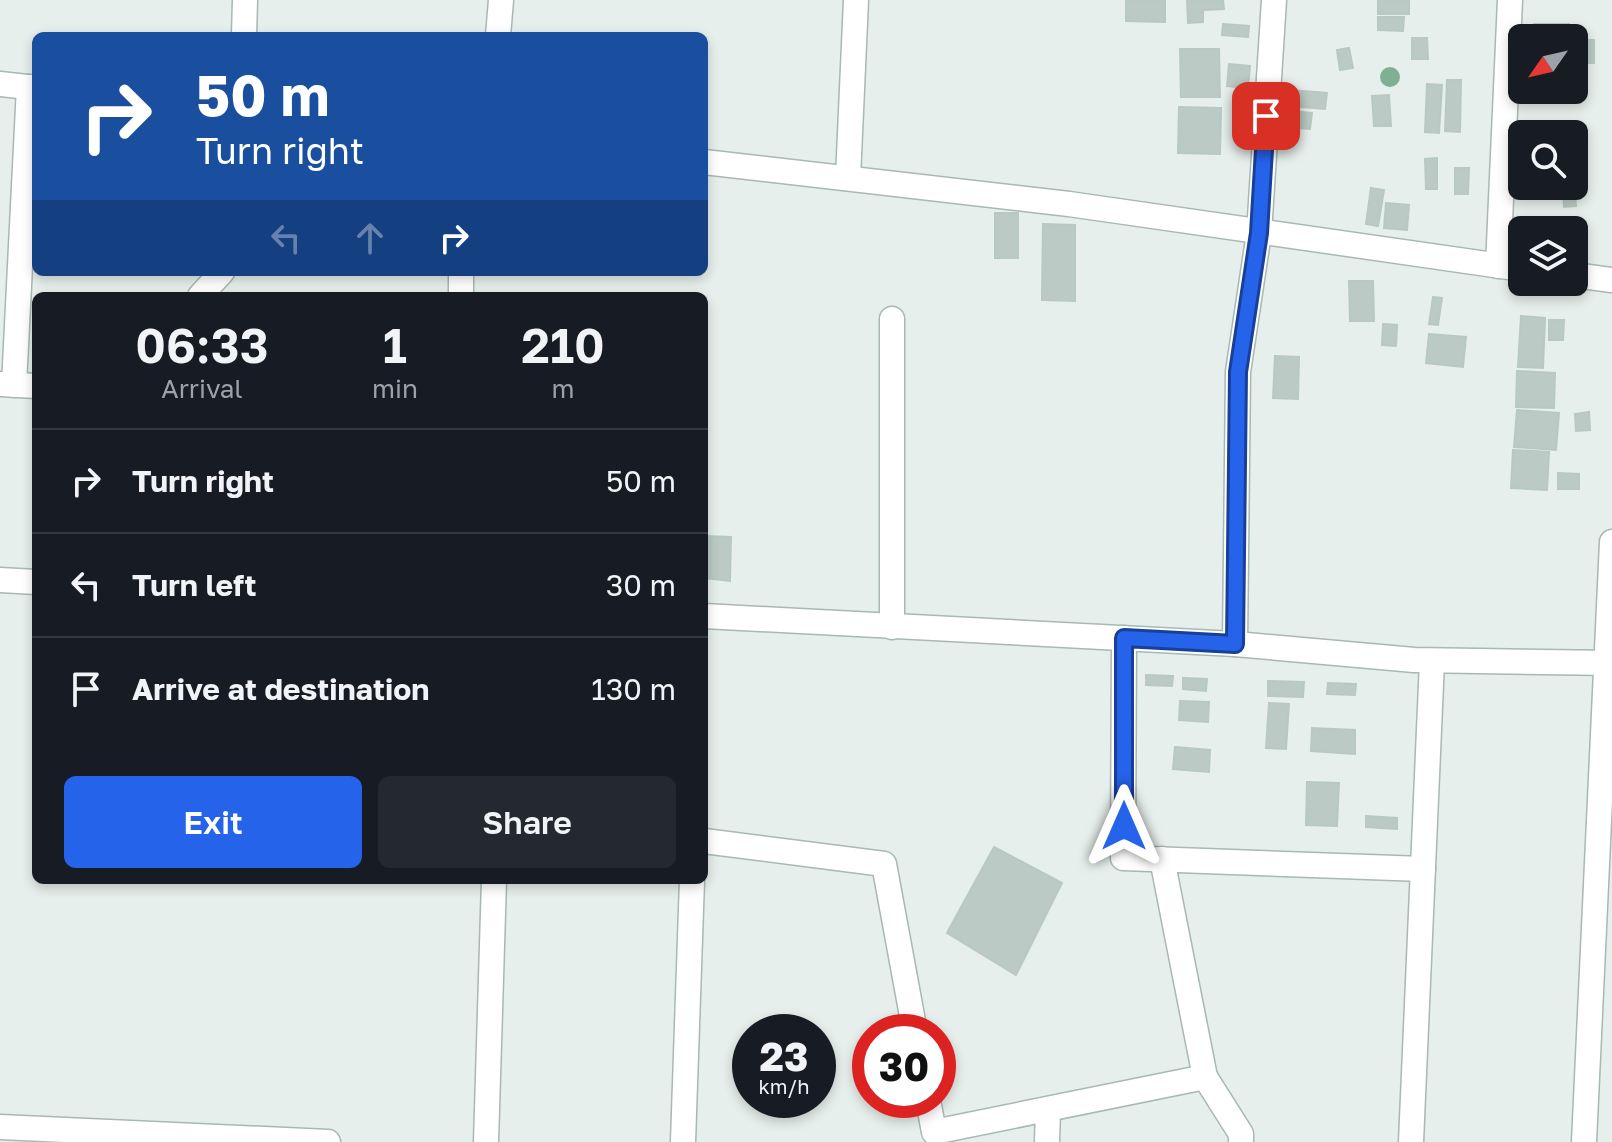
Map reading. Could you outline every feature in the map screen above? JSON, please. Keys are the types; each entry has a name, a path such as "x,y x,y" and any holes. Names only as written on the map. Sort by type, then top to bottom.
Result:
{"street":[{"path":"244,32 245,0"},
{"path":"498,32 501,0"},
{"path":"848,178 856,0"},
{"path":"1235,644 1238,372 1259,233 1274,0"},
{"path":"1510,0 1510,216"},
{"path":"0,84 32,87 11,218 17,385"},
{"path":"708,162 1069,204 1508,267"},
{"path":"204,292 218,276"},
{"path":"1588,277 1612,280"},
{"path":"892,319 892,627"},
{"path":"1584,1142 1600,1035 1612,542"},
{"path":"0,580 32,582"},
{"path":"708,616 1235,644 1432,661 1609,663"},
{"path":"1124,638 1123,858 1423,869"},
{"path":"1411,1142 1432,661"},
{"path":"708,842 884,864 912,1014"},
{"path":"1162,859 1205,1077 1241,1134 1241,1142"},
{"path":"486,1142 494,884"},
{"path":"683,1142 692,884"},
{"path":"931,1118 934,1132 1205,1077"},
{"path":"1047,1142 1048,1109"},
{"path":"0,1127 328,1142"}],"building":[{"path":"1126,0 1165,0 1165,22 1126,21"},
{"path":"1187,0 1223,0 1224,9 1203,10 1203,22 1188,23"},
{"path":"1378,0 1409,0 1409,14 1378,14"},
{"path":"1378,17 1404,17 1403,31 1378,30"},
{"path":"1223,24 1249,26 1248,37 1222,35"},
{"path":"1412,38 1427,38 1428,59 1412,59"},
{"path":"1588,40 1594,40 1594,63 1588,63"},
{"path":"1349,48 1353,68 1340,70 1337,50"},
{"path":"1180,49 1219,49 1220,97 1181,97"},
{"path":"1229,64 1250,66 1248,88 1227,86"},
{"path":"1447,80 1461,80 1460,132 1445,131"},
{"path":"1427,84 1442,85 1439,133 1425,132"},
{"path":"1290,90 1327,93 1325,109 1289,106"},
{"path":"1389,95 1391,126 1374,126 1372,96"},
{"path":"1179,107 1221,108 1220,154 1178,153"},
{"path":"1289,111 1312,113 1310,129 1288,127"},
{"path":"1437,158 1437,189 1426,189 1425,159"},
{"path":"1455,168 1469,168 1468,194 1455,194"},
{"path":"1371,188 1384,190 1378,226 1366,224"},
{"path":"1564,200 1576,200 1576,206 1564,207"},
{"path":"1386,203 1409,205 1407,230 1384,228"},
{"path":"995,213 1018,213 1018,258 995,258"},
{"path":"1043,224 1075,225 1075,301 1042,300"},
{"path":"1349,281 1373,281 1374,321 1350,321"},
{"path":"1433,297 1442,298 1438,325 1429,324"},
{"path":"1521,316 1545,318 1543,368 1518,367"},
{"path":"1549,320 1564,320 1563,340 1549,340"},
{"path":"1383,324 1397,325 1396,346 1382,345"},
{"path":"1429,334 1466,337 1463,367 1426,363"},
{"path":"1275,356 1299,357 1298,399 1273,398"},
{"path":"1517,371 1555,373 1554,408 1516,407"},
{"path":"1517,410 1559,413 1556,450 1514,447"},
{"path":"1589,412 1590,430 1576,431 1575,414"},
{"path":"1513,450 1549,452 1547,490 1511,488"},
{"path":"1558,473 1579,474 1579,489 1558,489"},
{"path":"708,536 731,537 730,581 708,578"},
{"path":"1146,675 1173,676 1172,686 1146,685"},
{"path":"1183,678 1207,679 1206,691 1183,689"},
{"path":"1268,681 1304,682 1303,697 1268,696"},
{"path":"1328,683 1356,684 1355,695 1327,694"},
{"path":"1180,701 1209,702 1208,722 1179,720"},
{"path":"1269,703 1289,704 1286,749 1266,748"},
{"path":"1312,728 1355,730 1355,754 1311,751"},
{"path":"1175,747 1210,750 1209,772 1173,769"},
{"path":"1307,782 1339,783 1337,826 1306,825"},
{"path":"1366,816 1397,818 1397,829 1366,827"},
{"path":"994,847 1062,883 1016,975 947,933"}],"route":[{"path":"1124,826 1124,638 1235,644 1238,372 1259,233 1266,116"}]}
